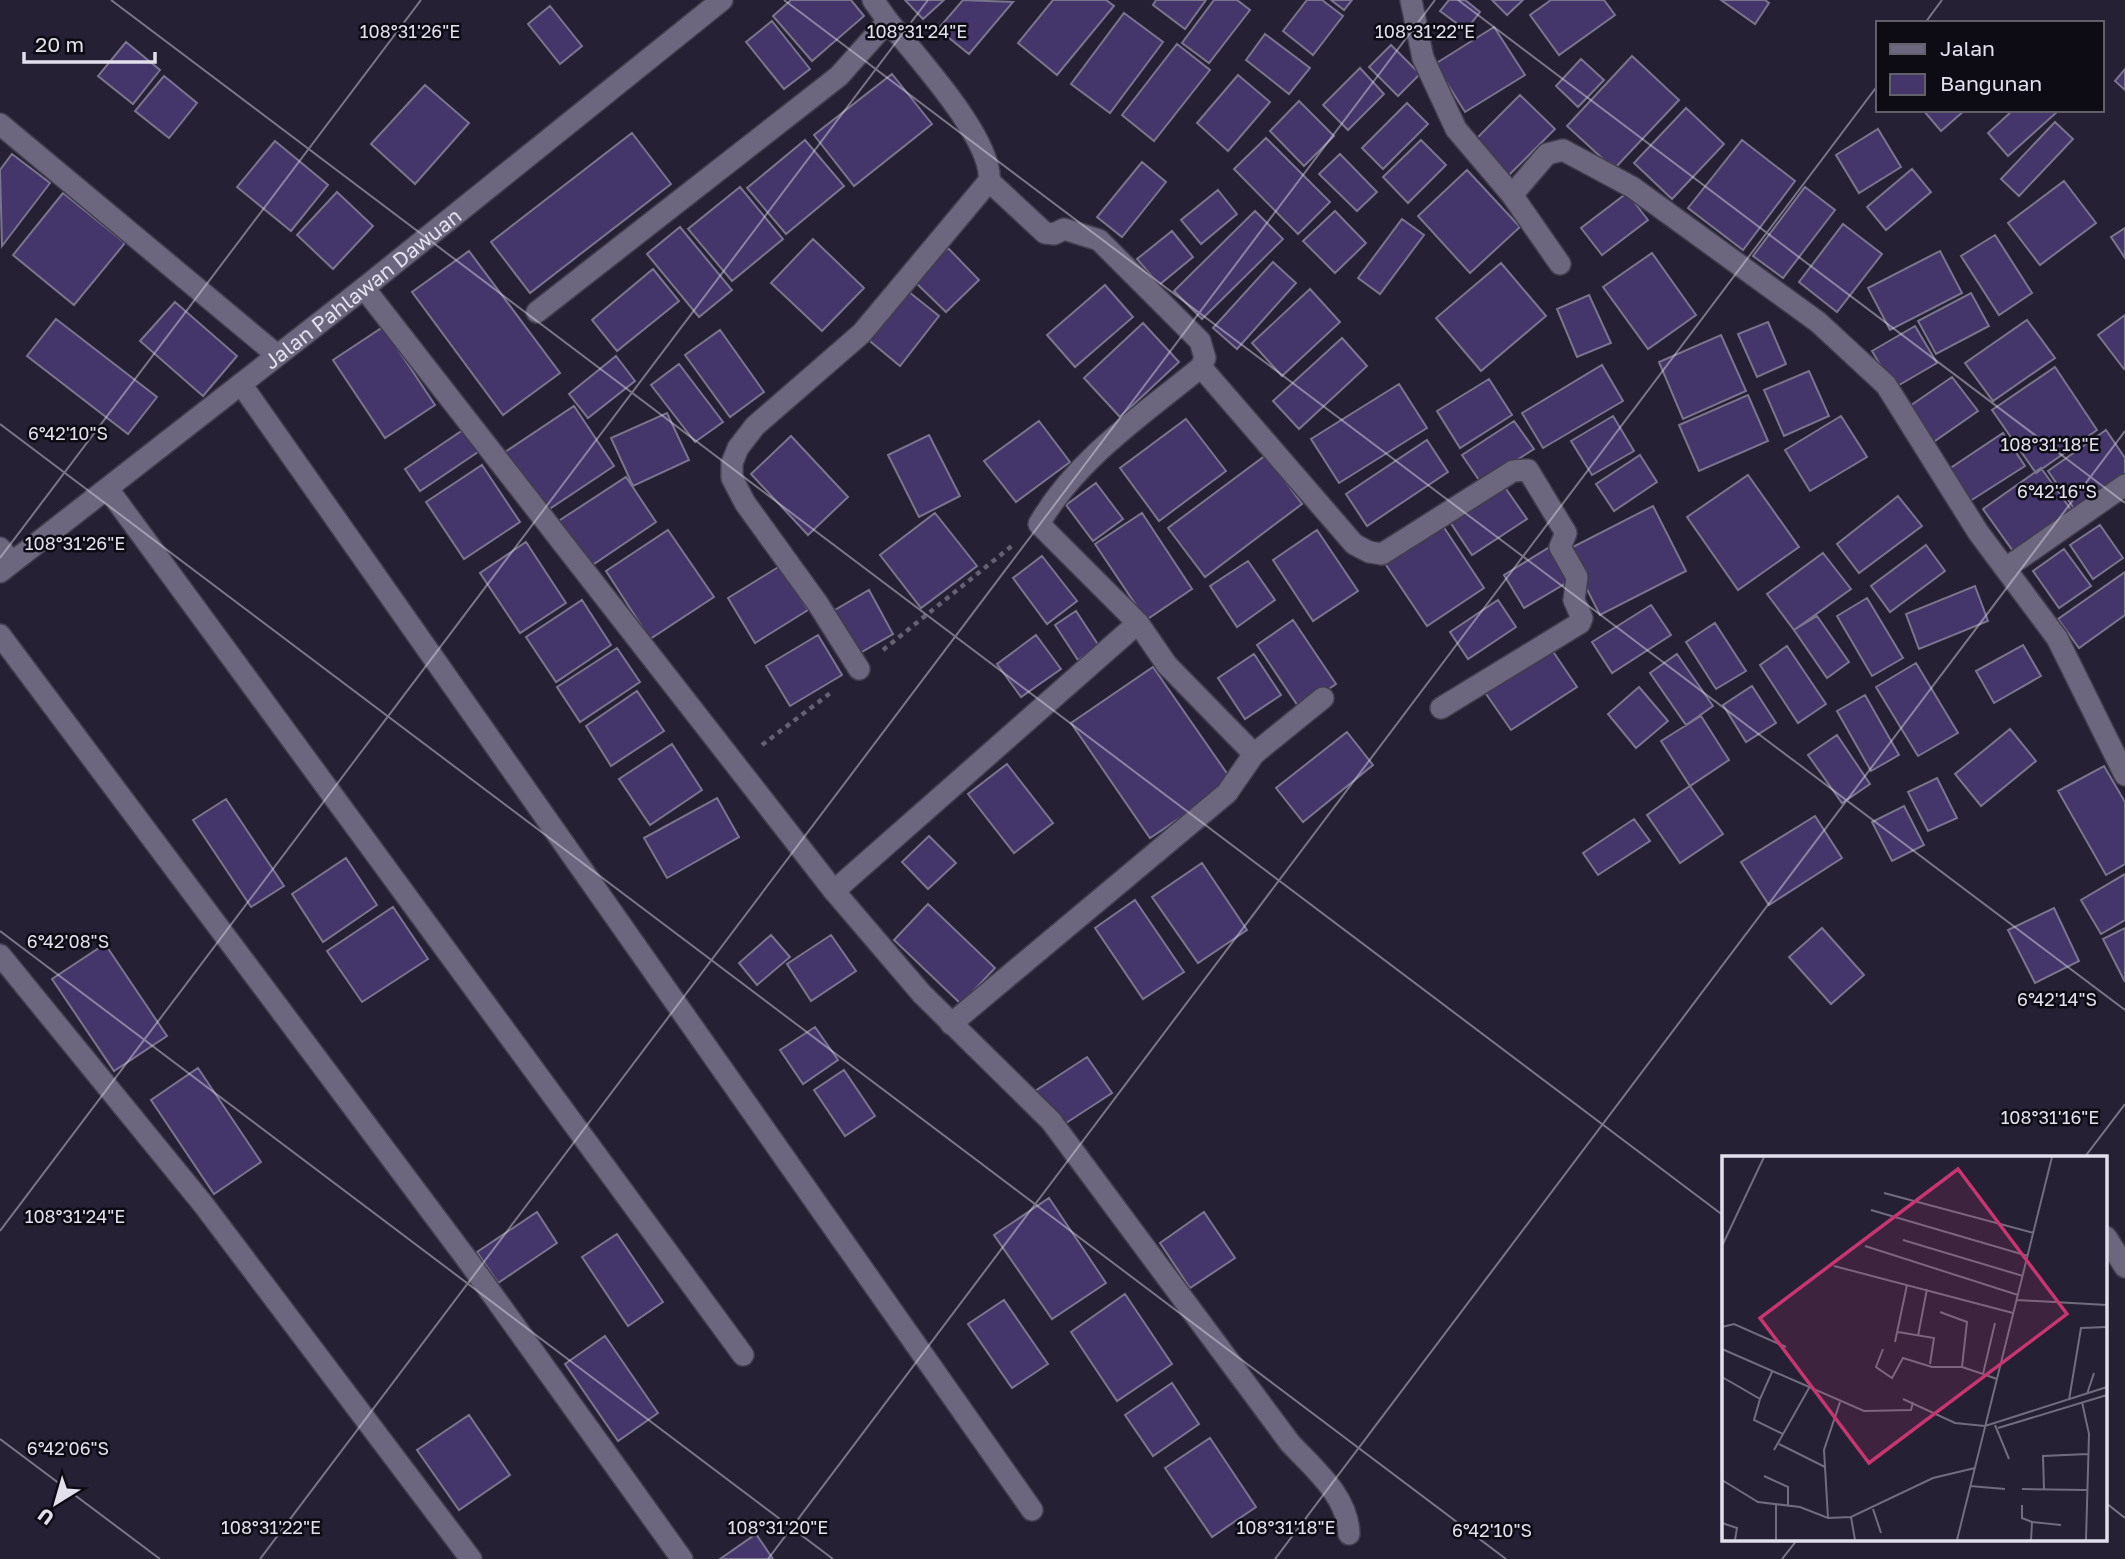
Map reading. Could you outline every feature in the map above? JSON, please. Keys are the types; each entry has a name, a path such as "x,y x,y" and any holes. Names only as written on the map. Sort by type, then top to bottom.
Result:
{"street":[{"name":"Jalan Pahlawan Dawuan","path":"5,559 108,489 241,384 272,350 364,288 722,0"},
{"path":"859,669 818,604 746,503 733,478 732,463 738,448 755,426 862,333 989,181 988,164 965,119 873,0"},
{"path":"1411,0 1423,58 1456,129 1512,195 1560,264"},
{"path":"537,312 839,76 888,20"},
{"path":"0,124 272,350"},
{"path":"1512,195 1547,154 1563,150 1632,187 1818,323 1886,385 1956,498 2057,638 2125,775"},
{"path":"989,181 1045,233 1054,234 1064,229 1099,240 1200,341 1205,358 1201,367 1107,446 1064,487 1040,524 1138,623 1167,665 1254,754"},
{"path":"364,288 834,891 951,1024 1051,1122 1290,1443 1334,1492 1343,1505 1349,1534"},
{"path":"1201,367 1354,544 1369,552 1382,554 1513,471 1528,470 1566,533 1560,547 1577,577 1574,600 1582,618 1580,623 1441,708"},
{"path":"241,384 1032,1510"},
{"path":"2006,568 2125,485"},
{"path":"108,489 743,1355"},
{"path":"834,891 1138,623"},
{"path":"0,635 469,1262 682,1559"},
{"path":"951,1024 1227,793 1254,754 1323,698"},
{"path":"0,955 203,1204 471,1559"},
{"path":"2108,1240 2125,1267"}],"path":[{"path":"736,763 859,669 1040,524"}],"building":[{"path":"791,0 851,0 864,16 812,61 773,16"},
{"path":"905,0 944,0 923,19"},
{"path":"963,0 1013,2 969,54 938,29"},
{"path":"1053,0 1106,0 1114,6 1057,75 1018,43"},
{"path":"1156,0 1206,0 1185,29 1153,5"},
{"path":"1214,0 1237,0 1250,10 1209,63 1182,43"},
{"path":"1307,0 1322,0 1343,16 1313,55 1283,31"},
{"path":"1331,0 1352,0 1344,10"},
{"path":"1449,0 1465,0 1480,12 1466,30 1440,11"},
{"path":"1492,0 1523,0 1507,15"},
{"path":"1551,0 1604,0 1615,15 1559,55 1530,15"},
{"path":"1721,0 1765,0 1769,3 1755,24"},
{"path":"550,6 582,46 560,64 528,24"},
{"path":"1124,13 1163,42 1110,113 1071,84"},
{"path":"772,21 810,69 784,89 746,42"},
{"path":"1494,27 1525,75 1465,112 1435,64"},
{"path":"1265,34 1310,68 1289,94 1246,60"},
{"path":"126,42 160,70 133,104 98,76"},
{"path":"1177,44 1210,70 1154,141 1122,115"},
{"path":"1391,45 1420,74 1398,96 1369,67"},
{"path":"1632,56 1679,100 1614,169 1567,126"},
{"path":"1581,59 1604,80 1578,107 1556,86"},
{"path":"1360,68 1384,94 1348,130 1323,105"},
{"path":"2125,69 2125,90 2115,81"},
{"path":"892,74 932,124 854,186 814,135"},
{"path":"1238,75 1270,102 1228,151 1197,123"},
{"path":"164,76 197,103 169,138 135,111"},
{"path":"425,85 469,123 415,184 371,144"},
{"path":"1520,95 1555,129 1507,177 1473,142"},
{"path":"1299,101 1334,136 1304,166 1270,131"},
{"path":"1407,103 1428,124 1383,169 1362,148"},
{"path":"1686,108 1724,144 1672,199 1634,163"},
{"path":"1925,112 1963,112 1941,131"},
{"path":"2011,112 2057,112 2008,156 1988,133"},
{"path":"2055,122 2073,139 2019,196 2001,179"},
{"path":"1878,129 1901,167 1859,193 1836,155"},
{"path":"632,133 671,184 530,293 491,242"},
{"path":"1266,138 1330,202 1298,234 1234,169"},
{"path":"805,140 844,186 786,234 747,188"},
{"path":"1421,140 1446,165 1408,203 1383,177"},
{"path":"1742,140 1795,181 1743,250 1688,208"},
{"path":"275,141 328,185 291,231 237,187"},
{"path":"12,154 50,183 2,246 0,170"},
{"path":"1340,154 1377,192 1357,211 1319,174"},
{"path":"1142,162 1166,182 1122,237 1097,217"},
{"path":"1912,169 1931,192 1886,230 1867,207"},
{"path":"1467,170 1520,227 1470,273 1418,216"},
{"path":"2064,181 2096,223 2040,265 2008,223"},
{"path":"740,187 783,239 732,281 688,229"},
{"path":"1805,187 1835,210 1783,278 1753,256"},
{"path":"1218,190 1237,214 1201,244 1181,220"},
{"path":"337,192 373,226 333,269 297,235"},
{"path":"63,193 125,243 74,305 13,255"},
{"path":"1627,193 1648,220 1602,255 1581,228"},
{"path":"1255,211 1283,239 1202,319 1174,291"},
{"path":"1335,211 1366,243 1335,273 1303,241"},
{"path":"1402,219 1424,235 1380,294 1358,278"},
{"path":"1843,224 1882,254 1837,312 1799,282"},
{"path":"680,227 732,290 699,317 647,254"},
{"path":"2125,228 2125,258 2111,237"},
{"path":"1172,231 1193,257 1159,285 1137,259"},
{"path":"1995,235 2032,293 1999,315 1961,256"},
{"path":"813,239 864,288 822,331 771,283"},
{"path":"948,248 979,280 946,312 914,281"},
{"path":"469,251 560,373 503,415 412,292"},
{"path":"1940,251 1962,293 1890,330 1868,288"},
{"path":"1652,253 1696,315 1648,349 1603,287"},
{"path":"1273,262 1296,283 1237,349 1213,328"},
{"path":"1501,263 1546,316 1481,371 1436,318"},
{"path":"653,269 679,301 617,351 592,320"},
{"path":"1105,285 1133,317 1075,367 1047,335"},
{"path":"904,288 939,316 900,366 865,337"},
{"path":"1310,289 1340,322 1282,376 1252,343"},
{"path":"1971,293 1989,326 1936,354 1918,321"},
{"path":"1589,295 1611,343 1577,357 1557,309"},
{"path":"175,302 237,356 203,396 140,341"},
{"path":"2125,315 2125,368 2124,369 2098,335"},
{"path":"56,319 157,397 128,434 27,356"},
{"path":"2027,320 2055,358 1993,401 1965,363"},
{"path":"1768,322 1786,364 1757,377 1738,334"},
{"path":"1143,323 1179,362 1120,417 1084,378"},
{"path":"1915,326 1937,363 1894,388 1872,351"},
{"path":"383,327 435,405 385,438 333,360"},
{"path":"720,330 764,392 730,417 685,355"},
{"path":"1721,335 1746,391 1683,419 1659,362"},
{"path":"1342,338 1367,366 1299,429 1273,401"},
{"path":"616,356 635,381 588,418 569,394"},
{"path":"679,364 723,422 695,442 651,385"},
{"path":"1602,365 1623,401 1543,448 1522,413"},
{"path":"2055,367 2097,430 2036,473 1992,410"},
{"path":"1809,371 1829,416 1784,436 1764,390"},
{"path":"1952,377 1978,411 1932,443 1907,408"},
{"path":"1489,379 1512,415 1460,448 1437,411"},
{"path":"1399,384 1427,428 1339,483 1311,439"},
{"path":"1748,395 1768,441 1699,471 1679,425"},
{"path":"574,406 614,466 545,512 505,452"},
{"path":"667,413 689,460 633,486 611,438"},
{"path":"1613,416 1634,451 1592,475 1571,441"},
{"path":"1841,416 1867,457 1810,491 1785,450"},
{"path":"1186,419 1226,471 1159,521 1120,468"},
{"path":"1039,421 1070,462 1016,502 984,461"},
{"path":"1514,421 1534,449 1481,483 1462,455"},
{"path":"466,428 481,450 420,491 405,469"},
{"path":"2106,430 2125,458 2125,480 2077,513 2048,471"},
{"path":"2003,433 2025,466 1967,503 1946,471"},
{"path":"929,435 960,496 919,517 888,455"},
{"path":"791,436 848,497 808,535 751,474"},
{"path":"1427,440 1448,472 1367,526 1346,494"},
{"path":"1266,455 1302,504 1205,577 1168,528"},
{"path":"1640,455 1657,482 1614,511 1596,484"},
{"path":"482,465 520,522 464,559 426,502"},
{"path":"2041,468 2072,511 2013,551 1983,509"},
{"path":"1748,475 1799,547 1738,590 1687,517"},
{"path":"626,477 656,522 588,568 557,522"},
{"path":"1096,483 1123,519 1093,541 1066,505"},
{"path":"1504,486 1527,519 1472,555 1450,522"},
{"path":"1898,496 1922,526 1859,573 1837,544"},
{"path":"1653,506 1686,571 1600,615 1567,550"},
{"path":"935,513 977,566 921,608 880,555"},
{"path":"1142,513 1192,589 1146,620 1095,544"},
{"path":"1441,523 1484,588 1427,626 1384,562"},
{"path":"2100,525 2123,558 2093,579 2070,545"},
{"path":"668,530 714,597 650,639 606,571"},
{"path":"1317,530 1358,591 1313,621 1273,560"},
{"path":"526,542 566,603 520,633 480,573"},
{"path":"1553,545 1573,579 1524,608 1504,575"},
{"path":"1926,545 1945,571 1890,612 1871,586"},
{"path":"2064,549 2091,586 2059,608 2033,571"},
{"path":"1823,553 1851,589 1794,630 1767,594"},
{"path":"1042,556 1077,601 1047,624 1013,578"},
{"path":"1248,561 1275,600 1237,627 1210,586"},
{"path":"780,566 808,610 755,643 728,598"},
{"path":"2125,572 2125,615 2079,648 2058,619"},
{"path":"1975,586 1988,621 1919,649 1906,614"},
{"path":"869,590 893,634 853,657 828,614"},
{"path":"1867,598 1903,658 1872,676 1837,616"},
{"path":"582,600 611,645 556,682 526,637"},
{"path":"1498,600 1516,627 1468,659 1450,632"},
{"path":"1651,605 1671,635 1612,673 1592,642"},
{"path":"1076,611 1099,646 1078,660 1055,625"},
{"path":"1817,616 1849,662 1827,678 1794,630"},
{"path":"1293,620 1336,684 1300,709 1257,645"},
{"path":"1715,623 1746,671 1716,689 1686,642"},
{"path":"818,635 842,675 790,706 766,666"},
{"path":"1036,635 1061,669 1021,697 997,664"},
{"path":"2023,645 2041,676 1994,703 1976,671"},
{"path":"1787,646 1826,704 1798,723 1760,665"},
{"path":"1550,647 1577,687 1511,730 1484,691"},
{"path":"617,648 640,682 580,722 557,687"},
{"path":"1254,654 1281,695 1245,719 1218,678"},
{"path":"1677,654 1713,706 1686,725 1650,673"},
{"path":"1916,663 1958,733 1918,756 1876,687"},
{"path":"1153,667 1233,782 1150,838 1071,723"},
{"path":"1752,686 1776,723 1746,742 1723,705"},
{"path":"1639,687 1668,721 1636,748 1608,714"},
{"path":"637,691 664,731 611,766 586,726"},
{"path":"1865,695 1899,755 1871,771 1837,711"},
{"path":"1701,716 1729,760 1690,786 1661,741"},
{"path":"2010,729 2036,761 1981,806 1955,774"},
{"path":"1347,732 1373,765 1303,822 1276,788"},
{"path":"1837,735 1870,784 1842,803 1808,755"},
{"path":"672,744 702,790 650,825 619,779"},
{"path":"1007,764 1053,823 1014,853 968,794"},
{"path":"2104,766 2125,802 2125,864 2106,875 2058,791"},
{"path":"1937,778 1957,818 1928,831 1908,792"},
{"path":"1690,786 1723,834 1680,863 1647,815"},
{"path":"717,798 739,837 667,878 644,838"},
{"path":"226,799 284,886 251,907 193,820"},
{"path":"1904,806 1924,845 1892,861 1872,822"},
{"path":"1815,816 1842,858 1769,905 1741,862"},
{"path":"1634,819 1650,841 1598,875 1583,853"},
{"path":"929,836 956,863 928,889 902,862"},
{"path":"346,858 377,905 323,942 292,894"},
{"path":"1202,863 1247,930 1198,963 1152,897"},
{"path":"2125,874 2125,920 2101,934 2081,900"},
{"path":"1135,900 1184,972 1143,999 1095,928"},
{"path":"928,904 995,968 961,1004 894,940"},
{"path":"393,907 428,959 362,1002 327,951"},
{"path":"2054,908 2079,961 2035,983 2008,930"},
{"path":"1822,928 1864,975 1831,1004 1789,957"},
{"path":"2125,928 2125,982 2103,939"},
{"path":"771,935 790,957 757,985 739,963"},
{"path":"831,935 856,971 811,1001 787,964"},
{"path":"105,944 167,1036 114,1071 52,979"},
{"path":"815,1027 838,1060 803,1084 780,1050"},
{"path":"1087,1057 1112,1093 1060,1127 1035,1091"},
{"path":"198,1068 261,1162 214,1194 151,1100"},
{"path":"844,1070 875,1116 845,1136 814,1090"},
{"path":"1049,1198 1106,1283 1052,1319 994,1235"},
{"path":"537,1212 557,1243 498,1283 477,1252"},
{"path":"1204,1212 1235,1258 1190,1288 1160,1243"},
{"path":"617,1234 663,1302 628,1326 582,1257"},
{"path":"1125,1294 1172,1364 1117,1401 1071,1332"},
{"path":"1004,1300 1048,1364 1012,1388 968,1324"},
{"path":"605,1336 658,1413 618,1441 565,1364"},
{"path":"1172,1383 1199,1424 1153,1456 1125,1415"},
{"path":"469,1415 510,1475 459,1510 417,1450"},
{"path":"1210,1438 1256,1507 1212,1537 1165,1468"},
{"path":"756,1534 773,1559 720,1559"}]}
